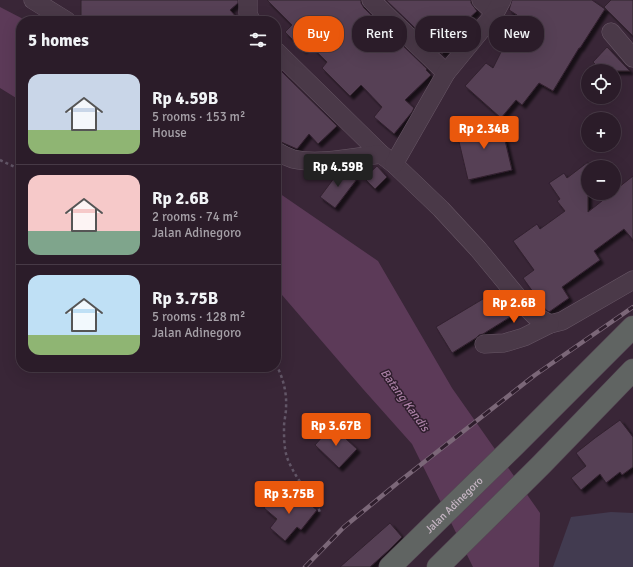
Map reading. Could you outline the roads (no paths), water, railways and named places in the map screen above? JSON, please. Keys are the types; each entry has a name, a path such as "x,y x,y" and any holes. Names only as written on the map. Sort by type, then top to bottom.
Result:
{"highway":[{"name":"Jalan Adinegoro","path":"390,567 517,443 633,326"},
{"path":"438,567 633,370"}],"street":[{"path":"34,0 59,16"},
{"path":"248,0 249,16"},
{"path":"371,0 446,73"},
{"path":"387,159 446,73 498,6 481,0"},
{"path":"611,32 633,58"},
{"path":"281,58 441,209 478,249 526,307 535,316 550,324"},
{"path":"281,154 292,159 322,161 387,159"},
{"path":"484,344 504,343 524,337 550,324 562,321 633,280"}],"water":[{"path":"0,7 17,16 16,16 16,98 0,88"},
{"name":"Batang Kandis","path":"281,194 378,261 452,388 540,513 539,567 473,567 412,444 281,294"}],"railway":[{"path":"305,567 344,527 400,481 535,375 633,307"}]}
